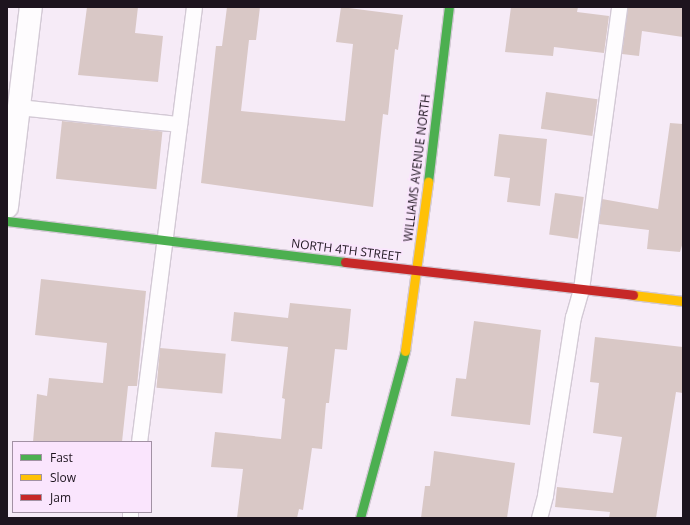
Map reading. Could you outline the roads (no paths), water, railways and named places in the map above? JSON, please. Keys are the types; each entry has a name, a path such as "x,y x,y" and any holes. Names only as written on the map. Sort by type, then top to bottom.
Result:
{"main road":[{"name":"WILLIAMS AVENUE NORTH","path":"360,518 398,384 409,332 449,7"},
{"name":"NORTH 4TH STREET","path":"7,220 416,271 683,301"}],"street":[{"path":"7,207 31,7"}],"lane":[{"path":"139,441 194,7"},
{"path":"539,518 545,495 572,317 581,289 620,7"},
{"path":"19,107 179,124"}]}
